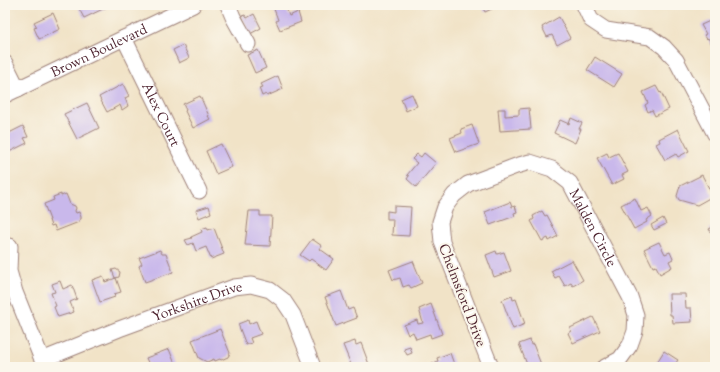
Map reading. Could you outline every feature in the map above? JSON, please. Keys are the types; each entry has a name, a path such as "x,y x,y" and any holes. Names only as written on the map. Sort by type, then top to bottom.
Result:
{"street":[{"name":"Brown Boulevard","path":"11,92 193,5"},
{"path":"228,5 248,44"},
{"path":"584,5 592,20 606,30 650,37 664,47 676,60 715,134"},
{"name":"Alex Court","path":"124,38 199,191"},
{"path":"5,63 11,92"},
{"name":"Malden Circle","path":"440,222 445,207 454,195 468,184 516,166 530,162 552,168 570,183 630,297 636,315 635,331 630,345 620,359 605,367"},
{"name":"Chelmsford Drive","path":"440,222 442,242 491,367"},
{"path":"10,246 9,271 15,292 43,363"},
{"name":"Yorkshire Drive","path":"43,363 119,329 234,287 251,285 270,290 283,300 293,315 313,367"}],"building":[{"path":"77,5 106,5 107,7 84,18"},
{"path":"275,5 285,5 289,16 298,12 301,22 280,30 276,21 278,20 274,9 277,8"},
{"path":"481,5 495,5 496,7 485,12"},
{"path":"53,13 60,29 39,39 34,28 37,27 34,22"},
{"path":"254,14 261,28 250,34 242,16 245,15 247,18"},
{"path":"559,17 570,38 557,45 552,35 547,37 542,27"},
{"path":"712,20 713,22 715,21 715,45 713,46 704,35 706,34 701,25"},
{"path":"183,45 189,58 179,63 173,50"},
{"path":"258,50 266,68 255,73 247,55"},
{"path":"595,57 622,74 614,87 587,70"},
{"path":"278,76 283,89 267,96 266,94 262,96 259,88 263,87 261,84"},
{"path":"123,84 129,96 125,98 128,106 122,110 120,105 107,112 99,97"},
{"path":"656,86 660,93 661,92 669,109 655,116 652,110 648,112 645,105 648,103 643,92"},
{"path":"412,94 417,106 406,111 401,99"},
{"path":"200,96 210,119 193,128 183,104"},
{"path":"87,103 99,128 77,139 64,114"},
{"path":"529,108 531,129 500,131 498,109 505,109 505,116 519,115 519,109"},
{"path":"571,118 582,123 575,143 554,133 560,120 569,124"},
{"path":"472,125 479,144 456,152 450,138 462,133 461,129"},
{"path":"23,126 28,137 24,138 27,143 5,154 5,135"},
{"path":"678,129 689,151 678,157 676,154 665,160 656,144 660,142 659,139"},
{"path":"221,144 232,167 216,174 206,151"},
{"path":"424,153 436,163 416,187 407,179 409,176 407,175 417,163 412,159 417,154 421,157"},
{"path":"607,153 609,157 618,153 628,172 622,175 624,179 612,185 597,158"},
{"path":"702,175 713,196 697,205 679,200 677,196 680,186"},
{"path":"61,194 61,196 66,194 70,204 75,206 76,213 79,212 81,219 79,222 56,231 54,225 51,226 44,204 54,200 53,197"},
{"path":"635,198 641,211 648,208 652,216 646,220 647,222 634,229 621,205"},
{"path":"510,202 512,207 515,206 517,212 514,213 515,216 490,225 485,212"},
{"path":"209,206 211,213 199,218 196,210"},
{"path":"394,206 411,207 409,236 392,235 393,219 387,219 387,211 394,212"},
{"path":"249,211 260,211 260,216 272,216 270,246 245,245"},
{"path":"542,211 545,216 547,215 558,236 549,241 548,238 542,241 531,221 534,219 533,216"},
{"path":"663,218 666,224 654,230 651,225"},
{"path":"715,226 715,240 709,229"},
{"path":"207,227 208,230 214,228 224,254 211,259 206,247 196,251 193,243 188,245 185,240 192,238 191,237 202,232 201,229"},
{"path":"312,239 322,246 320,249 334,259 326,270 311,259 309,261 300,255"},
{"path":"659,242 665,254 670,252 673,259 669,261 672,267 660,274 656,266 653,267 644,249"},
{"path":"160,250 162,254 166,254 173,272 145,282 139,266 142,264 139,258"},
{"path":"496,251 497,254 504,252 511,271 494,277 486,255"},
{"path":"572,260 583,280 573,286 571,283 565,286 559,276 555,278 551,271"},
{"path":"413,261 422,283 411,288 409,285 403,287 400,278 393,280 389,270"},
{"path":"116,269 120,272 119,277 115,278 112,270"},
{"path":"103,276 105,282 116,278 121,292 114,294 115,297 100,302 92,280"},
{"path":"60,281 63,289 72,285 77,299 70,302 74,312 58,317 51,293 55,292 52,284"},
{"path":"341,291 348,310 353,308 357,318 336,326 325,297"},
{"path":"669,294 685,294 686,308 691,308 692,322 673,323 672,315 670,315"},
{"path":"512,296 513,300 516,299 525,324 513,329 502,300"},
{"path":"431,304 442,334 431,338 430,334 416,339 413,332 408,335 404,325 417,320 418,324 423,323 419,309"},
{"path":"593,317 600,331 573,343 568,333 571,331 570,328"},
{"path":"248,320 249,324 256,321 261,334 250,338 252,343 246,345 238,324"},
{"path":"220,329 230,353 228,357 215,361 214,359 207,362 199,358 192,340"},
{"path":"530,340 542,367 528,367 519,344"},
{"path":"355,341 356,345 361,343 370,367 352,367 343,345"},
{"path":"410,347 412,353 407,355 404,349"},
{"path":"169,349 175,364 169,367 150,367 146,358"},
{"path":"664,351 678,360 673,367 654,367"},
{"path":"450,353 455,367 432,367 431,364 438,361 437,358"}]}
